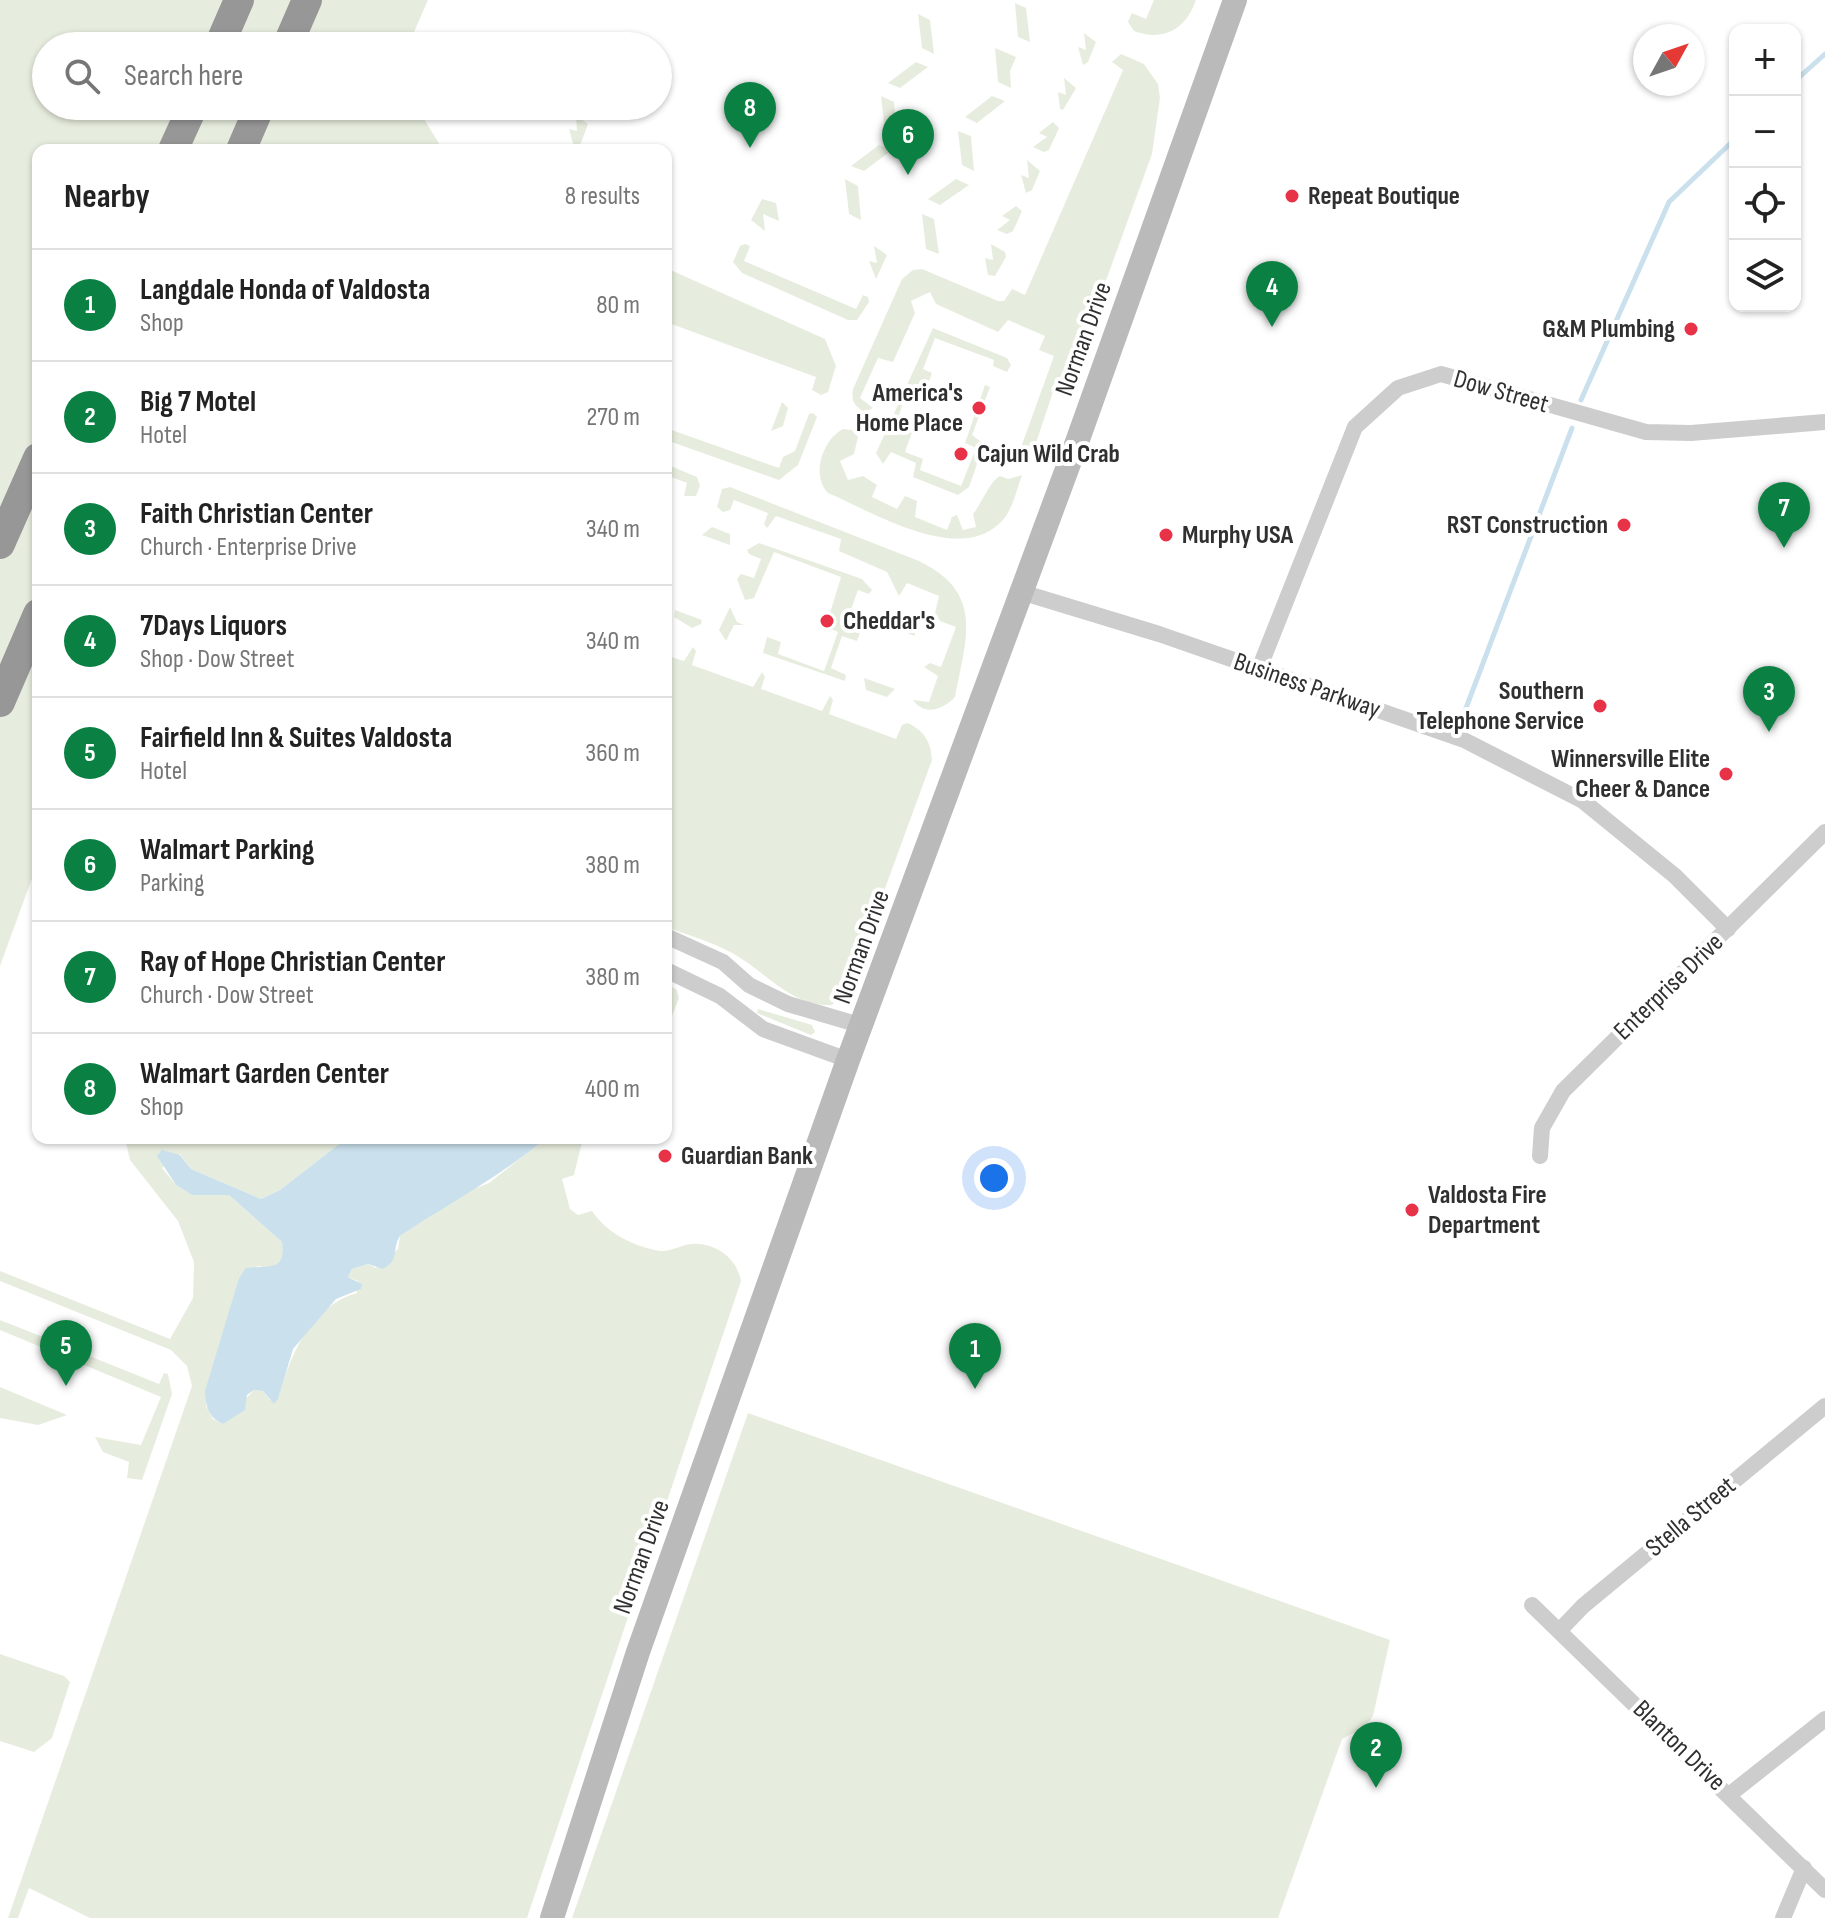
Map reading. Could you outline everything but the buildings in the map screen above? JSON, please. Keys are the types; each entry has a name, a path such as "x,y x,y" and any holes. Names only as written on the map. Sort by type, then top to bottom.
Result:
{"highway":[{"path":"225,32 239,0"},
{"path":"293,32 307,0"},
{"path":"176,144 187,120"},
{"path":"244,144 254,120"},
{"path":"0,544 32,472"},
{"path":"0,702 32,628"}],"street":[{"name":"Norman Drive","path":"552,1918 638,1652 848,1060 863,1026 1235,0"},
{"name":"Dow Street","path":"1259,669 1355,427 1398,388 1441,374 1646,432 1691,433 1825,422"},
{"name":"Business Parkway","path":"1021,592 1464,740 1583,801 1675,876 1728,929"},
{"name":"Enterprise Drive","path":"1540,1156 1542,1128 1563,1091 1825,832"},
{"path":"672,939 723,962 749,985 788,1004 863,1026"},
{"path":"672,973 720,996 763,1029 848,1060"},
{"name":"Stella Street","path":"1560,1630 1583,1606 1825,1406"},
{"name":"Blanton Drive","path":"1532,1605 1825,1890"},
{"path":"1729,1795 1825,1719"},
{"path":"1783,1918 1804,1868"}],"green space":[{"path":"0,0 428,0 414,32 32,32 32,120 425,120 439,144 32,144 32,878 0,966"},
{"path":"1154,0 1196,0 1186,19 1164,34 1134,31 1128,22 1132,13 1146,19"},
{"path":"1015,3 1026,8 1030,42 1018,37"},
{"path":"918,14 930,20 934,54 922,48"},
{"path":"1084,33 1096,42 1088,62 1083,65 1078,47 1086,50"},
{"path":"995,48 1016,57 1010,71 1011,88 998,82"},
{"path":"1121,54 1144,64 1158,84 1160,98 1152,154 1080,352 1054,389 1033,452 1011,462 1003,452 1008,446 1020,450 1054,356 1039,350 1045,336 1008,320 998,332 936,304 930,292 911,301 915,313 893,362 878,358 860,398 873,408 865,412 858,408 853,400 853,389 902,279 913,270 922,269 998,301 1004,301 1012,289 1025,295 1123,70 1112,62"},
{"path":"916,62 928,67 900,88 888,83"},
{"path":"1064,78 1076,88 1063,110 1060,109 1058,92 1066,95"},
{"path":"881,96 894,102 897,137 885,132"},
{"path":"992,96 1005,101 977,123 965,117"},
{"path":"576,120 588,124 581,143 573,144 569,129 577,131"},
{"path":"1053,122 1059,128 1049,150 1044,152 1033,147 1047,137 1039,133"},
{"path":"958,131 971,136 974,171 962,165"},
{"path":"879,145 892,150 864,171 851,166"},
{"path":"1027,160 1040,171 1032,190 1026,193 1021,175 1029,178"},
{"path":"845,179 858,186 861,220 849,214"},
{"path":"956,179 969,185 940,205 928,199"},
{"path":"762,199 776,203 779,221 763,214 765,231 751,220"},
{"path":"1016,206 1022,211 1013,231 1007,234 997,230 1010,220 1002,216"},
{"path":"922,214 934,219 939,254 926,249"},
{"path":"991,244 1005,252 1006,257 995,276 988,275 985,258 993,260"},
{"path":"740,246 750,246 744,261 856,309 863,295 868,297 869,302 857,320 848,320 742,273 733,262"},
{"path":"874,246 887,255 876,279 869,261 877,263"},
{"path":"672,271 825,339 836,366 828,392 821,395 812,390 816,377 672,324"},
{"path":"933,328 1007,358 1011,365 1007,372 993,366 994,360 935,338 923,369 932,373 920,405 904,400 899,415 916,421 905,452 923,459 920,470 961,486 976,448 965,443 985,385 990,387 972,435 984,444 969,487 958,495 913,477 916,463 891,452 883,464 876,453"},
{"path":"782,402 788,408 783,426 771,431"},
{"path":"809,414 817,417 798,465 779,480 672,442 672,430 779,468 783,457 795,451"},
{"path":"843,429 852,430 858,437 854,454 840,461 848,480 863,476 877,485 872,497 897,509 905,496 917,501 915,517 947,530 952,517 957,515 963,530 976,527 973,514 992,483 1000,476 1008,479 1022,475 1006,516 989,531 968,538 944,538 920,532 828,493 820,477 821,459 829,441"},
{"path":"672,467 697,477 700,486 696,496 684,496 687,483 672,477"},
{"path":"730,487 919,561 954,587 966,619 955,697 945,705 928,710 913,700 929,702 938,676 924,667 930,663 941,667 956,627 940,621 935,613 939,596 907,583 899,596 887,572 839,551 841,539 776,516 767,528 764,524 768,513 734,500 730,510 723,512 717,507 722,489"},
{"path":"712,527 730,534 730,545 702,535"},
{"path":"759,543 862,579 872,590 869,594 858,590 849,615 864,621 857,641 842,636 831,668 846,675 845,681 763,653 767,637 781,642 778,654 824,671 838,632 831,629 836,621 829,616 841,577 774,552 754,598 745,600 737,579 741,574 754,578 761,559 747,550"},
{"path":"730,607 737,622 744,625 734,625 726,641 719,630"},
{"path":"675,610 702,620 701,624 692,628 674,617"},
{"path":"890,616 914,623 915,636 884,624"},
{"path":"693,647 696,651 692,665 753,687 762,672 765,677 761,689 822,711 830,696 833,700 829,714 896,739 902,725 907,723 918,729 928,742 932,760 849,987 832,1005 802,999 737,956 672,929 672,657 684,661"},
{"path":"864,678 895,689 887,697 866,690"},
{"path":"672,987 677,990 679,998 672,1016"},
{"path":"758,1009 812,1025 815,1032 811,1035 757,1013"},
{"path":"126,1144 339,1144 280,1190 261,1199 191,1169 180,1154 162,1168 176,1185 192,1195 229,1195 282,1242 282,1257 276,1266 272,1269 258,1266 239,1278 206,1406 213,1419 223,1424 254,1390 263,1391 270,1400 278,1399 304,1335 327,1309 357,1293 358,1281 348,1277 352,1269 368,1264 376,1268 398,1249 400,1236 471,1190 489,1183 538,1144 582,1144 574,1175 562,1179 570,1209 578,1215 592,1211 613,1232 650,1249 664,1251 700,1244 724,1253 735,1265 741,1281 527,1918 90,1918 29,1888 18,1918 8,1918 192,1386 187,1366 171,1350 0,1281 0,1271 170,1339 193,1298 194,1262 178,1221 130,1160"},
{"path":"0,1320 43,1337 48,1325 55,1325 52,1341 159,1384 164,1373 168,1374 172,1394 142,1480 127,1478 129,1462 103,1452 95,1437 141,1445 161,1397 0,1330"},
{"path":"0,1387 67,1415 38,1425 0,1418"},
{"path":"748,1413 1390,1640 1373,1716 1366,1726 1342,1739 1278,1918 572,1918"},
{"path":"0,1654 64,1676 70,1682 52,1738 34,1752 0,1741"}],"water":[{"path":"339,1144 539,1144 400,1236 389,1265 383,1269 368,1264 352,1269 348,1277 362,1284 361,1289 336,1299 293,1349 274,1404 263,1391 254,1390 247,1395 245,1410 223,1424 209,1411 205,1391 239,1278 246,1268 268,1267 278,1263 283,1252 282,1242 229,1195 192,1195 176,1185 157,1156 162,1150 180,1155 191,1169 261,1199 280,1190"}],"waterway":[{"path":"1801,76 1825,54"},
{"path":"1581,400 1669,202 1729,145"},
{"path":"1463,716 1572,428"}],"place":[{"name":"Walmart Garden Center","path":"750,148"},
{"name":"Walmart Parking","path":"908,175"},
{"name":"Repeat Boutique","path":"1292,196"},
{"name":"7Days Liquors","path":"1272,327"},
{"name":"G&M Plumbing","path":"1691,329"},
{"name":"America's Home Place","path":"979,408"},
{"name":"Cajun Wild Crab","path":"961,454"},
{"name":"RST Construction","path":"1624,525"},
{"name":"Murphy USA","path":"1166,535"},
{"name":"Ray of Hope Christian Center","path":"1784,548"},
{"name":"Cheddar's","path":"827,621"},
{"name":"Southern Telephone Service","path":"1600,706"},
{"name":"Faith Christian Center","path":"1769,732"},
{"name":"Winnersville Elite Cheer & Dance","path":"1726,774"},
{"name":"Guardian Bank","path":"665,1156"},
{"name":"Valdosta Fire Department","path":"1412,1210"},
{"name":"Fairfield Inn & Suites Valdosta","path":"66,1386"},
{"name":"Langdale Honda of Valdosta","path":"975,1389"},
{"name":"Big 7 Motel","path":"1376,1788"}]}
